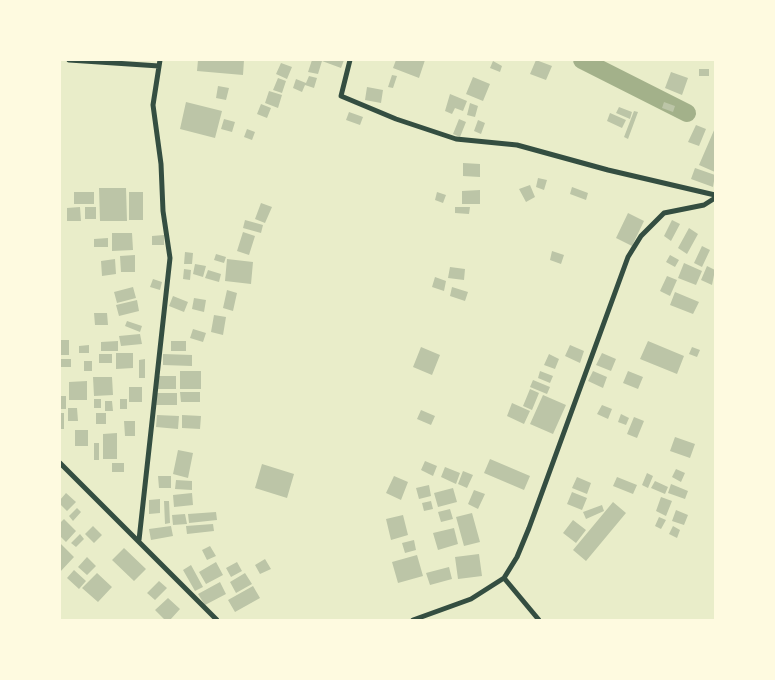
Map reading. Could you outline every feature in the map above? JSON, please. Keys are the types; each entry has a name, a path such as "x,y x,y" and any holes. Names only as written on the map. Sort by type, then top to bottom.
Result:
{"street":[{"path":"69,60 160,63 153,105 161,164 163,212 170,258 139,540"},
{"path":"350,60 341,96 396,119 456,139 517,145 608,170 715,196"},
{"path":"413,620 470,599 504,578 517,557 529,528 628,257 641,236 664,213 704,205 715,196"},
{"path":"60,463 217,620"},
{"path":"504,578 539,620"}],"building":[{"path":"198,60 244,60 243,75 197,71"},
{"path":"312,60 344,60 341,68 322,61 318,74 308,72"},
{"path":"396,60 425,60 419,78 393,68"},
{"path":"536,60 552,66 546,80 530,74"},
{"path":"493,61 502,66 500,72 490,68"},
{"path":"281,63 292,67 287,79 276,74"},
{"path":"699,69 709,69 709,76 699,76"},
{"path":"671,72 688,78 682,95 665,88"},
{"path":"392,75 397,76 393,88 388,87"},
{"path":"309,76 317,78 314,88 305,85 302,92 293,88 296,79 306,83"},
{"path":"473,77 490,84 483,101 466,94"},
{"path":"278,78 286,81 282,93 273,90"},
{"path":"218,86 229,88 226,100 216,98"},
{"path":"367,87 383,90 381,103 365,100"},
{"path":"269,91 282,95 278,108 265,103"},
{"path":"450,94 467,101 463,111 455,108 452,114 445,111"},
{"path":"186,102 222,111 215,138 180,129"},
{"path":"664,102 675,106 673,112 662,108"},
{"path":"470,103 478,106 475,117 467,115"},
{"path":"261,104 271,108 267,118 257,114"},
{"path":"619,107 632,112 630,119 616,113"},
{"path":"634,111 638,112 628,139 624,137"},
{"path":"349,112 363,117 360,125 346,120"},
{"path":"610,113 626,120 622,128 607,121"},
{"path":"224,119 235,122 232,132 221,129"},
{"path":"459,119 466,122 460,137 453,134"},
{"path":"478,120 485,123 481,134 474,131"},
{"path":"696,125 706,129 699,146 688,142"},
{"path":"715,128 715,172 699,165"},
{"path":"247,129 255,132 252,140 244,137"},
{"path":"463,163 480,164 480,177 463,176"},
{"path":"695,168 715,175 713,187 691,179"},
{"path":"538,178 547,180 544,190 536,187"},
{"path":"530,185 535,197 526,202 519,189"},
{"path":"572,187 588,193 586,200 570,194"},
{"path":"99,188 126,188 127,221 100,221"},
{"path":"480,190 480,204 462,204 462,191"},
{"path":"74,192 94,192 94,204 74,204"},
{"path":"129,192 143,192 143,220 129,220"},
{"path":"437,192 446,195 443,203 435,200"},
{"path":"261,203 272,207 265,223 255,219"},
{"path":"80,207 81,221 67,221 67,208"},
{"path":"85,207 96,207 96,219 85,219"},
{"path":"455,207 470,207 469,214 455,213"},
{"path":"628,213 644,221 632,246 616,238"},
{"path":"245,220 263,225 261,233 243,228"},
{"path":"672,220 680,224 671,241 664,236"},
{"path":"689,228 698,234 687,254 678,248"},
{"path":"243,232 255,236 249,255 237,251"},
{"path":"112,233 132,233 133,250 112,251"},
{"path":"164,235 164,245 152,245 152,236"},
{"path":"108,238 108,247 94,247 94,239"},
{"path":"702,246 710,250 702,267 694,263"},
{"path":"552,251 564,255 561,264 550,260"},
{"path":"185,252 193,253 192,264 184,264"},
{"path":"216,254 226,257 224,263 214,260"},
{"path":"135,255 135,272 121,272 120,256"},
{"path":"670,255 679,260 675,267 666,262"},
{"path":"115,259 116,274 102,276 101,261"},
{"path":"227,259 253,262 251,284 225,281"},
{"path":"684,263 702,271 696,285 678,278"},
{"path":"195,264 206,266 203,277 193,274"},
{"path":"707,266 715,270 712,285 701,280"},
{"path":"450,267 465,269 464,280 448,278"},
{"path":"184,269 191,270 190,280 183,279"},
{"path":"208,270 221,274 219,282 205,278"},
{"path":"667,276 677,280 670,296 660,291"},
{"path":"435,277 446,281 444,291 432,287"},
{"path":"153,279 162,282 160,290 150,287"},
{"path":"133,287 136,298 117,303 114,292"},
{"path":"452,287 468,292 465,301 450,296"},
{"path":"227,290 237,293 233,311 223,308"},
{"path":"675,292 699,302 693,314 670,305"},
{"path":"173,296 188,302 184,312 169,306"},
{"path":"194,298 206,300 204,312 192,309"},
{"path":"137,300 139,311 119,316 116,305"},
{"path":"94,313 107,313 108,325 95,325"},
{"path":"214,315 226,317 223,335 211,332"},
{"path":"127,321 142,326 140,332 125,326"},
{"path":"193,329 206,333 203,342 190,338"},
{"path":"140,334 142,344 121,346 119,336"},
{"path":"60,340 69,340 69,355 60,355"},
{"path":"118,341 118,351 101,351 101,342"},
{"path":"171,341 186,341 186,351 171,351"},
{"path":"648,341 684,356 677,374 640,359"},
{"path":"89,345 89,353 79,353 79,346"},
{"path":"570,345 584,351 580,363 565,356"},
{"path":"421,347 440,355 432,375 413,367"},
{"path":"692,347 700,350 697,357 689,354"},
{"path":"116,353 133,353 133,368 116,369"},
{"path":"602,353 616,359 611,371 596,365"},
{"path":"99,354 112,354 112,363 99,363"},
{"path":"163,354 192,355 192,366 163,365"},
{"path":"549,354 559,359 555,369 544,365"},
{"path":"60,359 71,359 71,367 60,367"},
{"path":"145,359 145,378 139,378 139,360"},
{"path":"84,361 92,361 92,371 84,371"},
{"path":"180,371 201,371 201,389 180,389"},
{"path":"540,371 553,376 550,383 538,378"},
{"path":"593,371 607,377 603,388 588,381"},
{"path":"628,371 643,377 638,389 623,383"},
{"path":"157,376 176,376 176,389 157,389"},
{"path":"93,377 112,377 113,395 94,396"},
{"path":"533,380 550,387 547,394 530,387"},
{"path":"87,381 87,400 69,400 69,382"},
{"path":"129,387 142,387 142,402 129,402"},
{"path":"530,389 539,393 532,410 523,406"},
{"path":"180,392 200,392 200,402 181,402"},
{"path":"156,393 177,393 177,405 156,405"},
{"path":"543,395 566,405 553,434 530,424"},
{"path":"60,396 66,396 66,409 60,409"},
{"path":"94,399 101,399 101,408 94,408"},
{"path":"120,399 127,399 127,409 120,409"},
{"path":"105,401 112,401 113,411 105,411"},
{"path":"512,403 530,411 524,424 507,416"},
{"path":"602,405 612,409 608,419 597,414"},
{"path":"68,408 77,408 78,421 68,421"},
{"path":"421,410 435,416 431,425 417,419"},
{"path":"60,413 64,413 64,429 60,429"},
{"path":"96,413 106,413 106,424 96,424"},
{"path":"621,414 629,418 626,425 618,422"},
{"path":"157,415 179,416 178,429 156,427"},
{"path":"182,415 201,416 200,429 182,428"},
{"path":"634,417 644,421 637,438 627,434"},
{"path":"124,421 135,421 135,436 125,436"},
{"path":"75,430 88,430 88,446 75,446"},
{"path":"117,433 117,459 103,459 103,434"},
{"path":"675,437 695,444 690,458 670,451"},
{"path":"94,443 99,443 99,460 94,460"},
{"path":"178,450 193,453 188,478 173,474"},
{"path":"490,459 530,476 524,490 484,473"},
{"path":"425,461 437,466 433,476 421,470"},
{"path":"112,463 124,463 124,472 112,472"},
{"path":"262,464 294,474 287,498 255,488"},
{"path":"445,467 460,473 456,484 441,477"},
{"path":"676,469 685,473 681,482 672,477"},
{"path":"463,471 473,475 467,488 458,484"},
{"path":"647,473 653,476 648,488 642,485"},
{"path":"158,476 171,476 171,488 159,488"},
{"path":"394,476 408,482 401,500 386,493"},
{"path":"577,477 591,483 587,494 572,488"},
{"path":"617,477 637,485 633,494 613,486"},
{"path":"176,480 192,481 192,490 175,489"},
{"path":"655,481 668,487 665,494 651,488"},
{"path":"671,484 688,491 685,499 668,493"},
{"path":"429,485 431,496 419,499 416,488"},
{"path":"453,488 457,502 438,507 434,493"},
{"path":"474,490 485,494 478,509 468,504"},
{"path":"572,492 587,498 582,510 567,504"},
{"path":"66,493 76,502 67,511 60,504 60,500"},
{"path":"192,493 193,505 174,507 173,495"},
{"path":"661,497 672,501 666,516 656,511"},
{"path":"160,499 160,513 149,514 149,500"},
{"path":"164,501 169,501 170,523 165,524"},
{"path":"431,501 433,509 424,511 422,503"},
{"path":"613,502 626,513 586,561 573,550"},
{"path":"602,505 604,511 586,519 583,512"},
{"path":"77,508 81,512 73,521 69,516"},
{"path":"450,509 453,519 441,522 438,512"},
{"path":"676,510 688,515 684,525 672,521"},
{"path":"216,512 217,520 189,523 188,514"},
{"path":"472,513 480,542 464,546 456,517"},
{"path":"185,514 187,524 173,525 172,515"},
{"path":"403,515 408,535 391,540 386,519"},
{"path":"659,517 666,520 661,529 655,526"},
{"path":"64,519 76,531 66,542 60,536 60,523"},
{"path":"573,520 586,530 576,543 563,533"},
{"path":"213,524 214,531 187,534 186,526"},
{"path":"93,526 102,535 94,543 85,534"},
{"path":"171,526 173,536 151,540 149,529"},
{"path":"673,526 680,530 677,538 669,534"},
{"path":"454,528 458,544 438,550 433,533"},
{"path":"80,534 84,539 76,547 71,543"},
{"path":"414,540 416,550 405,553 402,543"},
{"path":"60,543 74,557 60,572"},
{"path":"210,546 216,556 207,560 202,550"},
{"path":"124,548 146,569 134,581 112,560"},
{"path":"479,554 482,576 458,579 455,557"},
{"path":"417,555 423,576 398,583 392,562"},
{"path":"87,557 96,566 87,575 78,567"},
{"path":"265,559 271,569 260,574 255,565"},
{"path":"216,562 223,575 206,584 199,572"},
{"path":"237,562 242,571 231,577 226,568"},
{"path":"191,565 203,587 195,591 183,570"},
{"path":"449,567 452,579 430,585 426,573"},
{"path":"74,570 86,581 79,589 67,578"},
{"path":"97,573 112,587 98,602 82,588"},
{"path":"245,573 252,584 236,593 230,582"},
{"path":"159,581 167,588 155,600 147,593"},
{"path":"220,582 226,594 205,605 198,594"},
{"path":"253,586 260,598 235,612 228,600"},
{"path":"168,598 180,609 170,620 165,620 155,610"}],"waterway":[{"path":"582,60 687,113"}]}
